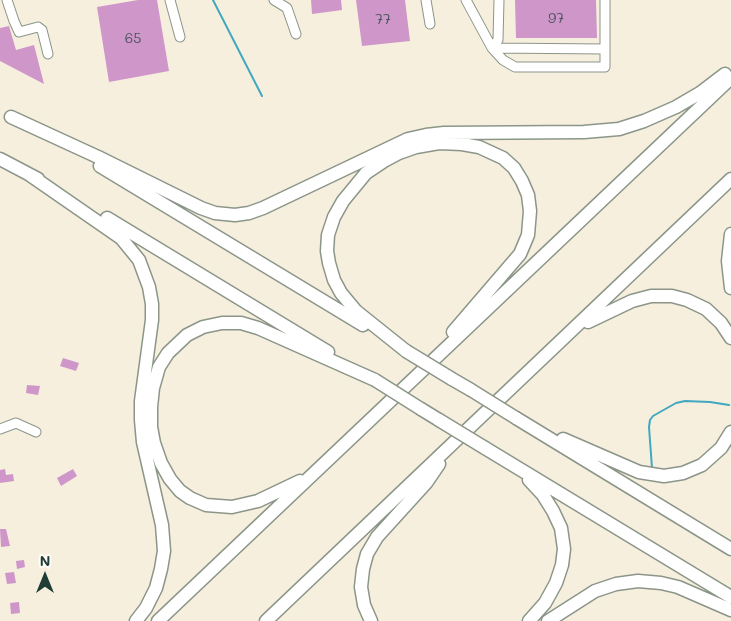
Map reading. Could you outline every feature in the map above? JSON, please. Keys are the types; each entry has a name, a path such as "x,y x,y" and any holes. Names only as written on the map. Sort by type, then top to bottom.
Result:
{"highway":[{"path":"6,114 201,208 220,214 240,214 263,208 392,145 414,137 444,133 589,132 631,126 684,103 731,70"},
{"path":"158,621 731,78"},
{"path":"6,114 101,167 731,549"},
{"path":"406,351 356,311 338,288 330,267 327,251 328,235 334,217 348,193 362,177 379,164 400,153 422,146 444,143 468,145 489,150 508,162 522,181 530,207 528,235 517,257 457,327 431,362"},
{"path":"0,159 115,223 731,597"},
{"path":"30,175 121,238 139,260 150,287 152,320 140,420 143,442 162,525 164,547 158,583 149,603 136,621"},
{"path":"266,621 731,179"},
{"path":"731,234 728,261 731,288"},
{"path":"574,329 625,304 646,298 667,296 687,300 706,309 721,323 731,338"},
{"path":"313,474 264,499 237,507 206,505 183,494 174,486 163,468 154,443 151,427 153,388 156,375 165,356 184,337 203,327 222,323 241,323 258,328 375,380"},
{"path":"516,418 635,471 654,476 678,474 698,467 715,455 724,445 731,432"},
{"path":"371,621 364,605 361,587 367,554 380,534 426,483 451,445"},
{"path":"485,448 523,475 539,490 554,510 562,532 564,553 560,574 548,598 529,621"},
{"path":"548,621 595,591 616,584 638,581 678,586 731,610"}],"street":[{"path":"7,0 19,32 38,27 42,30 48,54"},
{"path":"170,0 180,37"},
{"path":"274,0 287,8 296,34"},
{"path":"426,0 430,24"},
{"path":"466,0 492,48 502,60 515,68 605,67 605,0"},
{"path":"492,48 498,40 499,0"},
{"path":"492,48 605,49"},
{"path":"0,429 16,423 36,432"}],"building":[{"path":"138,0 157,0 169,71 109,82 97,7"},
{"path":"311,0 341,0 342,10 312,14"},
{"path":"356,0 405,0 410,41 362,46"},
{"path":"515,0 596,0 597,38 516,38"},
{"path":"9,26 16,50 34,45 44,84 0,61 0,28"},
{"path":"63,358 79,363 76,371 60,366"},
{"path":"27,385 40,386 38,395 26,393"},
{"path":"5,469 6,475 13,474 14,481 0,483 0,470"},
{"path":"73,469 77,476 61,486 57,478"},
{"path":"0,529 6,529 10,546 1,547"},
{"path":"24,560 25,567 17,569 16,561"},
{"path":"14,572 16,583 7,584 5,573"},
{"path":"19,602 20,613 11,614 10,603"}],"waterway":[{"path":"213,0 262,96"},
{"path":"652,468 649,427 653,416 676,403 685,401 729,405"}]}
